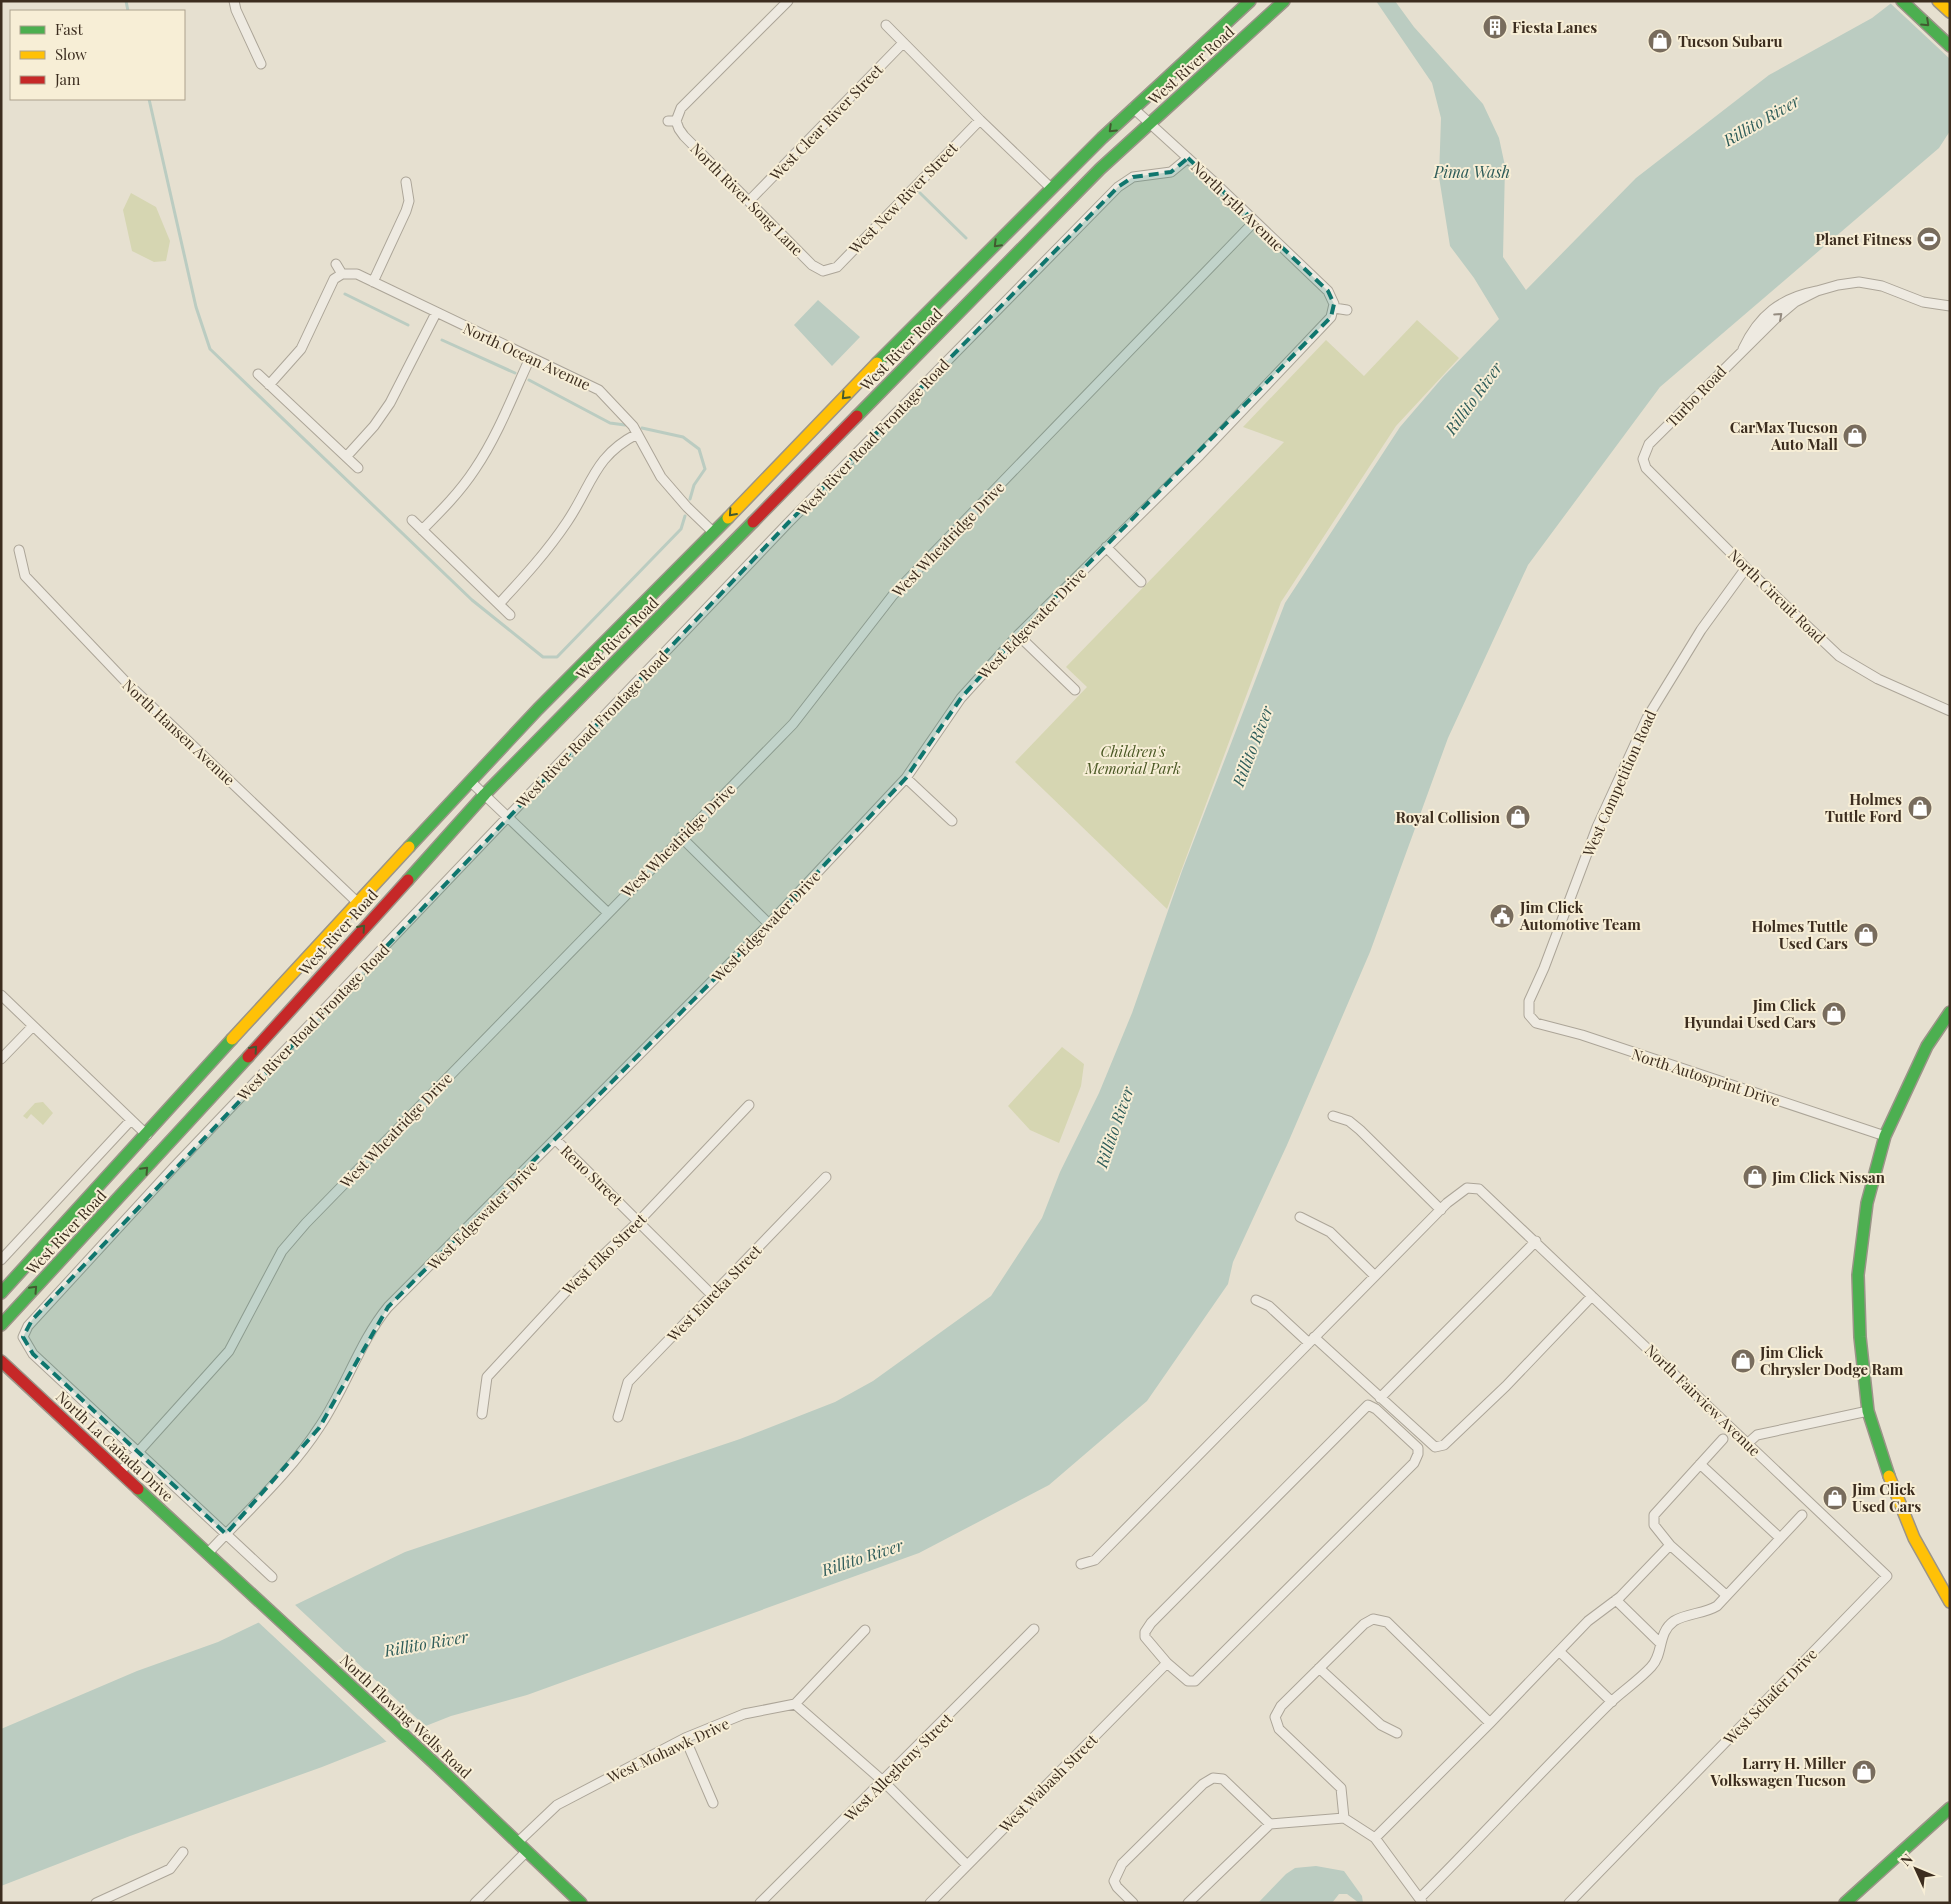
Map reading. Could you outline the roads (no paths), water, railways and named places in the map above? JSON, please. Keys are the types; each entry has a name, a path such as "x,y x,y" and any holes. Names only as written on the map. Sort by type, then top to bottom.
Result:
{"main road":[{"name":"West River Road","path":"1,1294 357,902 538,709 714,533 819,422 1052,189 1134,108 1250,1"},
{"name":"West River Road","path":"1,1325 187,1124 485,794 1072,197 1149,122 1284,1"},
{"path":"1902,1 1950,46"},
{"path":"1938,1 1950,12"},
{"path":"1950,1012 1927,1046 1885,1136 1867,1203 1858,1275 1860,1337 1868,1411 1893,1490 1914,1538 1950,1602"},
{"name":"North La Cañada Drive","path":"1,1361 209,1552"},
{"name":"North Flowing Wells Road","path":"209,1552 581,1903"},
{"path":"1845,1903 1950,1808"}],"street":[{"path":"234,1 261,64"},
{"name":"North River Song Lane","path":"788,1 681,108 672,121 684,136 824,275"},
{"path":"886,25 980,120 1052,189"},
{"name":"West Clear River Street","path":"750,200 903,43"},
{"name":"North 15th Avenue","path":"1134,108 1328,291 1334,308"},
{"name":"West New River Street","path":"824,275 837,267 980,120"},
{"name":"West River Road Frontage Road","path":"138,1452 33,1354 23,1337 32,1320 168,1174 825,485 1118,187 1133,177 1171,172 1188,158"},
{"path":"374,282 406,211 409,201 406,182"},
{"name":"West Wheatridge Drive","path":"121,1471 228,1351 282,1251 306,1223 607,912 793,724 893,594 1254,222"},
{"path":"270,385 301,349 331,283 342,274 336,264"},
{"name":"North Ocean Avenue","path":"342,274 357,274 599,390 627,418 662,477 687,507 714,533"},
{"name":"Turbo Road","path":"1649,444 1743,348 1754,342 1774,319 1795,302 1817,291 1859,282 1882,286 1922,302 1950,306"},
{"path":"1334,308 1348,310"},
{"name":"West Edgewater Drive","path":"209,1552 302,1452 345,1386 366,1340 384,1313 769,924 906,778 961,698 1018,635 1324,327 1331,317 1334,308"},
{"path":"346,457 374,426 390,403 436,313"},
{"path":"422,530 461,490 476,468 490,445 530,358"},
{"path":"258,374 358,468"},
{"path":"499,604 552,544 602,461 622,442 636,434"},
{"name":"North Circuit Road","path":"1649,444 1643,459 1646,468 1746,568 1839,656 1878,679 1950,711"},
{"path":"412,520 510,615"},
{"path":"1106,547 1141,582"},
{"name":"North Hansen Avenue","path":"19,550 25,576 125,681 357,902"},
{"name":"West Competition Road","path":"1529,1015 1529,1001 1544,968 1597,827 1647,718 1700,630 1746,568"},
{"path":"1018,635 1075,690"},
{"path":"906,778 952,821"},
{"path":"470,780 607,912"},
{"path":"681,837 769,924"},
{"path":"1,995 147,1135"},
{"name":"North Autosprint Drive","path":"1529,1015 1536,1023 1582,1035 1885,1136"},
{"path":"1,1059 32,1026"},
{"name":"West Elko Street","path":"482,1414 487,1377 573,1284 639,1221 749,1106"},
{"path":"1333,1116 1349,1121 1360,1130 1440,1210"},
{"path":"1,1260 131,1120"},
{"name":"Reno Street","path":"556,1140 712,1295"},
{"name":"West Eureka Street","path":"618,1418 628,1382 826,1177"},
{"name":"North Fairview Avenue","path":"1081,1564 1095,1560 1440,1210 1467,1188 1474,1188 1488,1195 1887,1576"},
{"path":"1300,1217 1330,1232 1375,1276"},
{"path":"1380,1398 1536,1241"},
{"path":"1256,1300 1270,1306 1312,1340 1435,1446 1444,1445 1506,1386 1592,1296"},
{"path":"1368,1405 1376,1409 1418,1448 1418,1454 1414,1463 1195,1681 1188,1681 1167,1663 1145,1637 1145,1632 1151,1623 1368,1405"},
{"path":"1748,1443 1757,1435 1868,1411"},
{"path":"1723,1439 1654,1515 1654,1525 1670,1545 1726,1595"},
{"path":"138,1452 272,1577"},
{"path":"1700,1464 1780,1538"},
{"path":"1188,1903 1270,1824 1344,1818 1375,1838 1421,1900 1612,1702 1652,1666 1668,1627 1675,1621 1710,1610 1802,1515"},
{"path":"1375,1838 1490,1724 1588,1621 1616,1600 1670,1545"},
{"name":"West Schafer Drive","path":"1569,1903 1887,1576"},
{"path":"1616,1600 1660,1643"},
{"path":"1344,1818 1341,1788 1279,1729 1275,1717 1281,1706 1364,1624 1374,1619 1387,1622 1490,1724"},
{"name":"West Allegheny Street","path":"760,1903 884,1782 1034,1629"},
{"path":"865,1630 795,1704 884,1782 967,1865"},
{"path":"1560,1652 1612,1702"},
{"name":"West Wabash Street","path":"930,1903 1167,1663"},
{"path":"1319,1668 1381,1725 1397,1734"},
{"name":"West Mohawk Drive","path":"518,1842 556,1805 685,1738 744,1714 795,1704"},
{"path":"685,1738 713,1803"},
{"path":"1134,1903 1117,1887 1114,1881 1122,1864 1203,1784 1213,1778 1223,1779 1270,1824"},
{"path":"474,1903 527,1851"},
{"path":"96,1903 170,1869 183,1852"}],"water":[{"path":"1376,1 1395,1 1414,27 1483,104 1499,138 1505,166 1503,257 1526,290 1636,178 1769,75 1872,18 1894,1 1950,1 1950,131 1939,148 1660,387 1528,565 1448,738 1370,952 1287,1145 1233,1262 1228,1284 1147,1401 1049,1485 919,1553 527,1695 451,1716 322,1767 130,1836 1,1886 1,1729 137,1671 218,1642 405,1552 740,1439 835,1402 873,1381 991,1296 1042,1218 1060,1172 1099,1093 1132,1013 1182,871 1285,603 1400,427 1443,377 1499,319 1474,278 1450,246 1439,177 1441,118 1432,83"},
{"path":"818,300 860,337 832,366 794,325"},
{"path":"1316,1866 1344,1871 1362,1896 1363,1903 1359,1903 1347,1894 1339,1894 1332,1903 1258,1903 1286,1874 1295,1868"}],"waterway":[{"path":"126,1 128,10"},
{"path":"149,100 196,307 210,349 472,600 543,657 557,657 681,529 685,516"},
{"path":"920,193 966,238"},
{"path":"345,294 408,325"},
{"path":"442,340 515,373"},
{"path":"529,380 610,423 625,425"},
{"path":"642,428 683,437 699,449 705,469 694,485 690,499"}],"place":[{"name":"Fiesta Lanes","path":"1495,27"},
{"name":"Tucson Subaru","path":"1660,41"},
{"name":"Planet Fitness","path":"1929,239"},
{"name":"CarMax Tucson Auto Mall","path":"1855,436"},
{"name":"Holmes Tuttle Ford","path":"1920,808"},
{"name":"Royal Collision","path":"1518,817"},
{"name":"Jim Click Automotive Team","path":"1502,916"},
{"name":"Holmes Tuttle Used Cars","path":"1866,935"},
{"name":"Jim Click Hyundai Used Cars","path":"1834,1014"},
{"name":"Jim Click Nissan","path":"1755,1177"},
{"name":"Jim Click Chrysler Dodge Ram","path":"1743,1361"},
{"name":"Jim Click Used Cars","path":"1835,1498"},
{"name":"Larry H. Miller Volkswagen Tucson","path":"1864,1772"}],"water label":[{"name":"Rillito River","path":"1761,120"},
{"name":"Pima Wash","path":"1472,171"},
{"name":"Rillito River","path":"1473,398"},
{"name":"Rillito River","path":"1252,746"},
{"name":"Rillito River","path":"1114,1127"},
{"name":"Rillito River","path":"862,1557"},
{"name":"Rillito River","path":"426,1643"}],"park label":[{"name":"Children's Memorial Park","path":"1133,760"}]}
